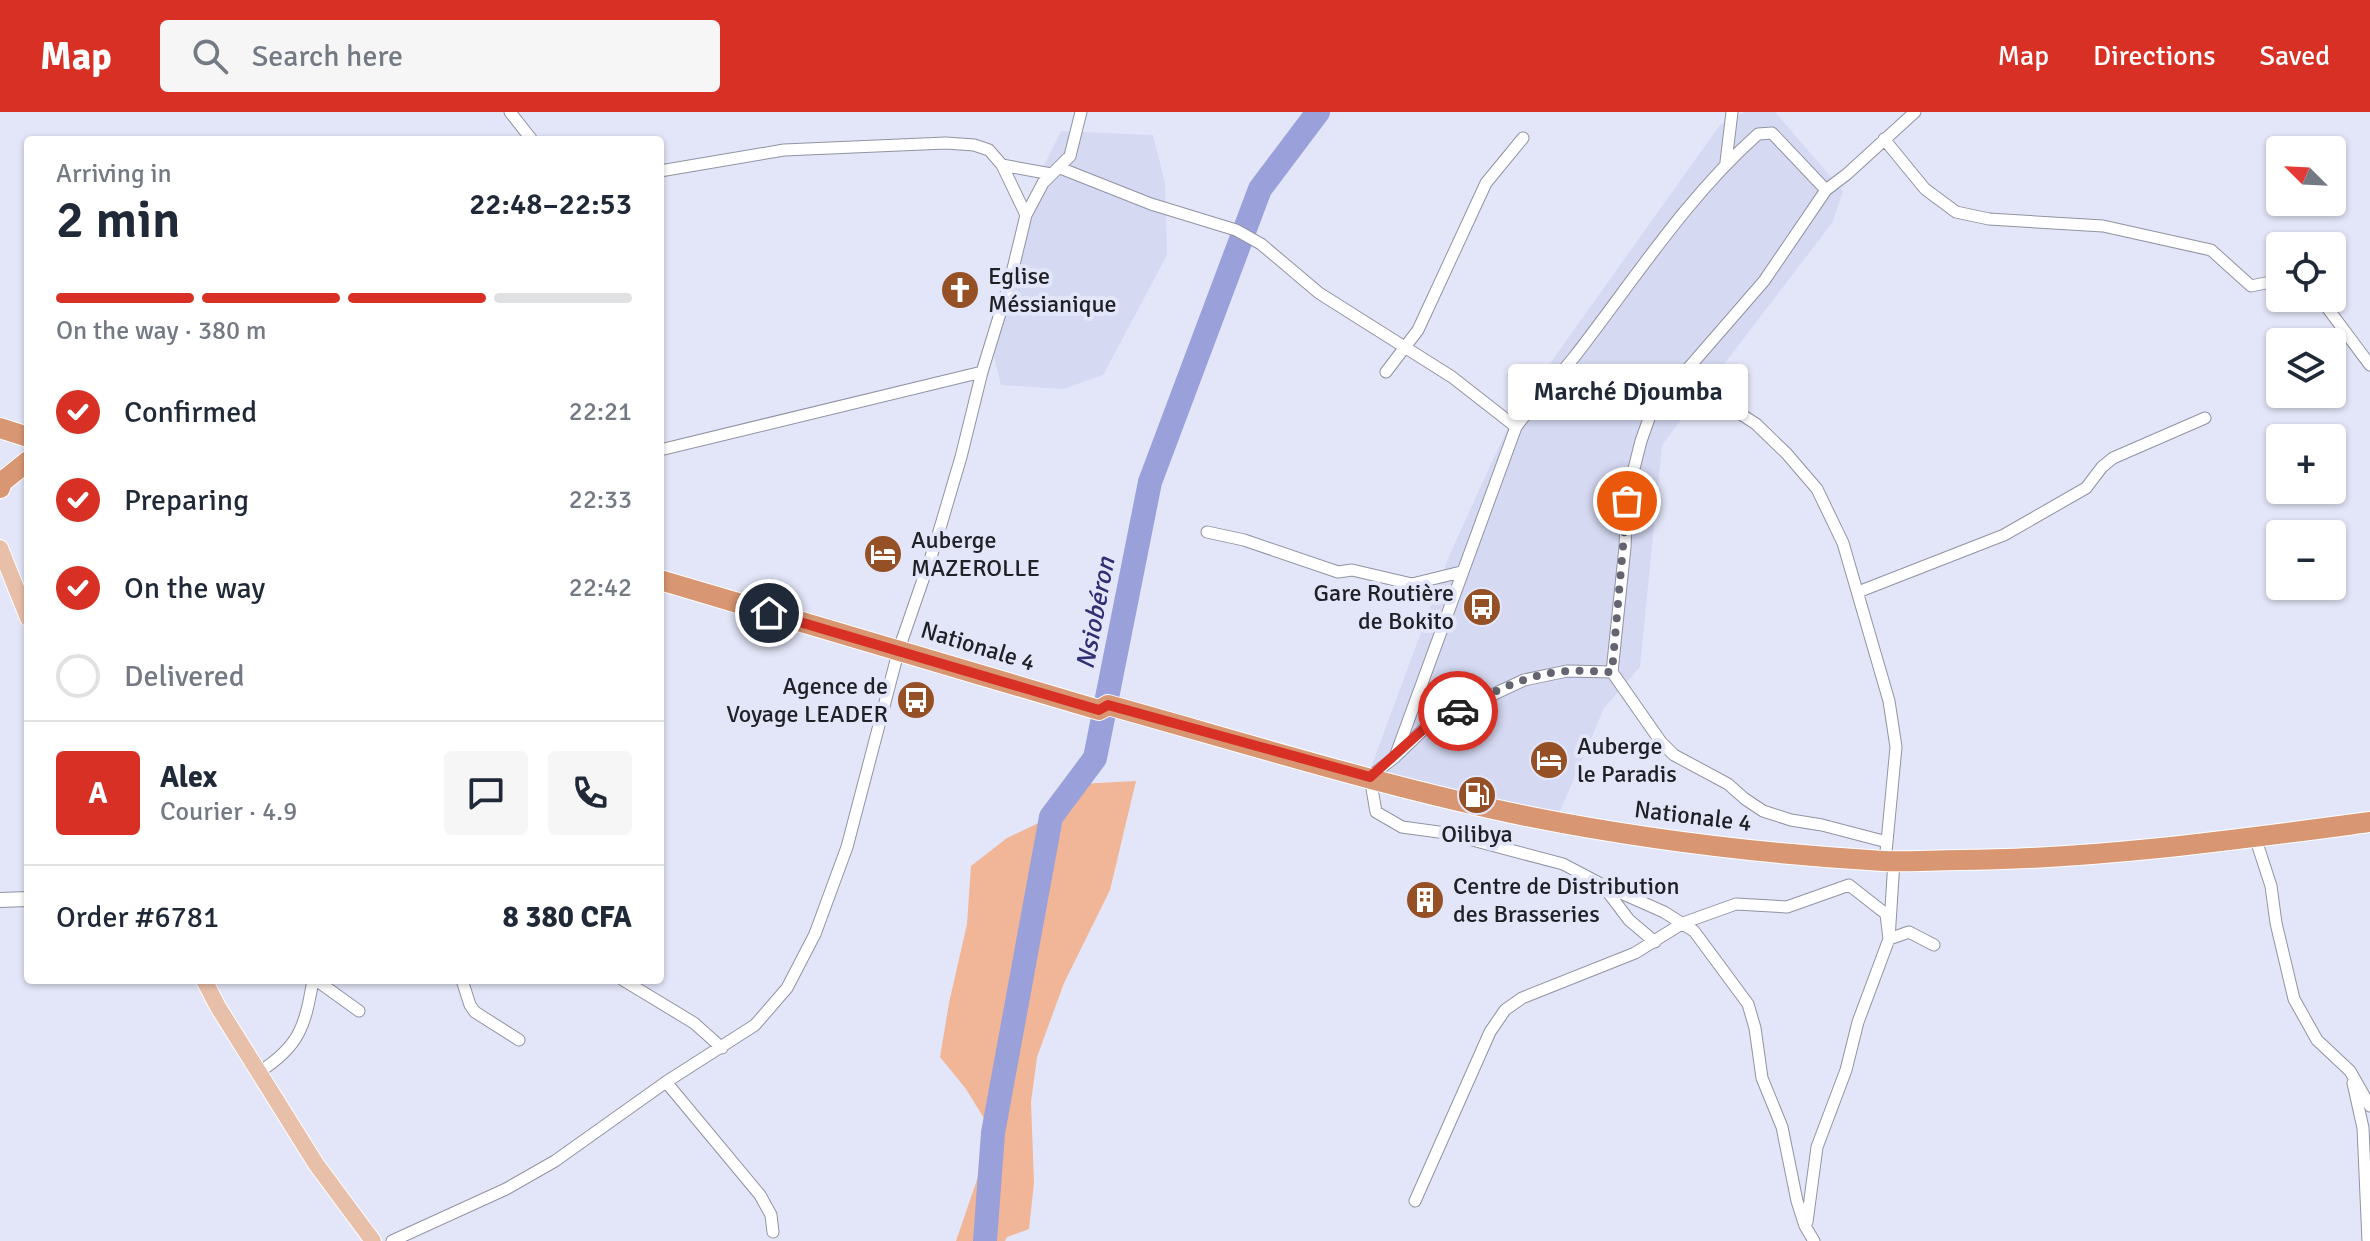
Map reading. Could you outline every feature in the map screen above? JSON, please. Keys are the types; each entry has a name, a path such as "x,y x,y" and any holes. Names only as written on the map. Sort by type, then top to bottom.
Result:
{"highway":[{"path":"0,428 24,436"},
{"path":"0,445 24,444"},
{"path":"0,488 2,482 24,464"},
{"name":"Nationale 4","path":"664,581 1104,707 1370,777 1529,817 1626,834 1716,846 2039,859 2370,822"}],"main road":[{"path":"0,548 24,599"},
{"path":"206,984 316,1164 373,1241"}],"street":[{"path":"510,112 529,136"},
{"path":"392,1241 467,1209 543,1168 666,1082 722,1048 755,1025 777,1002 802,963 847,847 899,649 961,457 1026,215 1043,183 1070,156 1081,112"},
{"path":"1726,162 1732,112"},
{"path":"1889,854 1822,825 1778,817 1745,799 1728,784 1674,755 1661,742 1612,672 1627,496 1652,410 1764,281 1826,190 1915,112"},
{"path":"1395,757 1516,427 1573,359 1654,250 1726,162 1758,134 1772,133 1826,190"},
{"path":"1386,372 1418,330 1486,183 1523,138"},
{"path":"1884,139 1925,189 1956,212 1989,219 2103,226 2211,250 2251,286 2266,283"},
{"path":"664,170 784,150 946,143 974,145 989,150 1002,165 1026,215"},
{"path":"1002,165 1056,171 1236,230 1261,244 1319,293 1452,377 1516,427"},
{"path":"2330,312 2370,365"},
{"path":"664,449 982,372"},
{"path":"1682,376 1756,424 1817,489 1843,543 1889,701 1896,747 1889,854 1889,939 1817,1147 1810,1210 1805,1226"},
{"path":"1858,592 1921,570 2004,535 2086,488 2113,458 2205,418"},
{"path":"1207,532 1244,540 1338,572 1352,570 1412,584 1461,572"},
{"path":"1612,672 1567,671 1524,680 1428,725 1370,777 1376,812 1402,827 1446,833 1563,864 1664,912 1694,931 1748,1004 1755,1028 1762,1078 1782,1127 1797,1201 1812,1241"},
{"path":"2255,837 2271,886 2276,923 2294,999 2317,1040 2350,1071 2370,1106"},
{"path":"1603,885 1629,920 1655,942"},
{"path":"1415,1201 1490,1032 1505,1010 1522,998 1635,953 1683,923 1736,904 1787,907 1849,885 1886,914 1889,939"},
{"path":"0,900 24,899"},
{"path":"1889,939 1909,932 1934,945"},
{"path":"259,1072 300,1036 313,984"},
{"path":"320,984 359,1011"},
{"path":"463,984 475,1012 519,1040"},
{"path":"630,984 694,1023 722,1048"},
{"path":"2350,1071 2363,1128 2368,1241"},
{"path":"666,1082 760,1195 771,1215 773,1232"}],"shaded area":[{"path":"1745,112 1775,112 1843,191 1832,223 1662,445 1640,667 1604,708 1557,818 1369,773 1450,554 1514,414 1720,125"},
{"path":"1061,131 1153,135 1165,183 1167,255 1103,375 1063,389 1001,385 994,357 1035,184"},
{"path":"1136,781 1110,890 1064,983 1037,1057 1031,1102 1034,1183 1029,1229 1007,1237 1005,1241 956,1241 993,1133 966,1089 940,1057 967,924 971,866 1007,838 1051,817 1060,785"}],"waterway":[{"name":"Nsiobéron","path":"985,1241 993,1133 1051,817 1095,758 1150,482 1260,189 1318,112"}],"way so far":[{"path":"1458,711 1524,680 1567,671 1612,672 1627,501"}],"place":[{"name":"Eglise Méssianique","path":"960,290"},
{"name":"Marché Djoumba","path":"1627,501"},
{"name":"Auberge MAZEROLLE","path":"883,554"},
{"name":"Gare Routière de Bokito","path":"1482,607"},
{"name":"Agence de Voyage LEADER","path":"916,700"},
{"name":"Auberge le Paradis","path":"1549,760"},
{"name":"Oilibya","path":"1477,795"},
{"name":"Centre de Distribution des Brasseries","path":"1425,900"}],"route":[{"path":"769,613 1099,710 1108,705 1370,777 1428,725 1458,711"}]}
